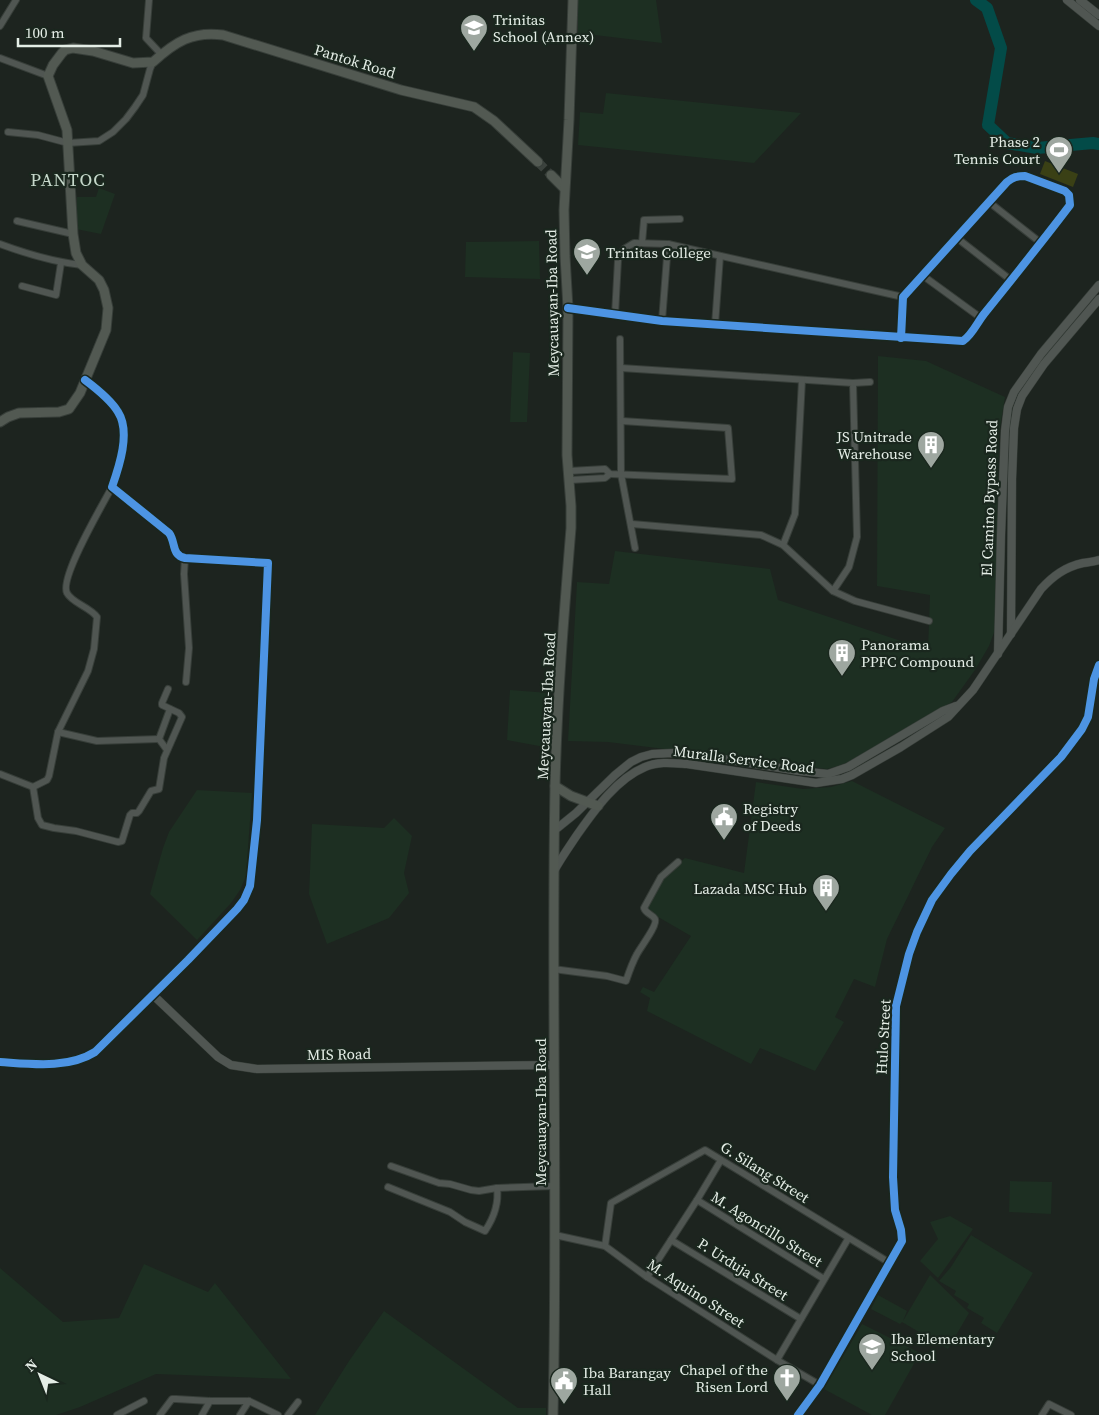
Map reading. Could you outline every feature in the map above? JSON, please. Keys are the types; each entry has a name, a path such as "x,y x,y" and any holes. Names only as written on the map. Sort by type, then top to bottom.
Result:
{"main road":[{"name":"Meycauayan-Iba Road","path":"553,1415 555,1342 553,969 555,786 560,681 571,528 567,429 568,308 564,188 570,120 573,0"},
{"name":"Pantok Road","path":"153,62 161,54 189,37 207,34 223,35 401,90 474,106 494,121 538,162"},
{"path":"0,422 18,413 60,412 72,406 86,380 106,330 108,308 106,297 99,280 82,266 76,253 73,234 67,130 48,76 62,53 73,48 93,51 133,63 153,62"},
{"path":"551,175 564,188"},
{"path":"555,786 571,796 598,806"}],"street":[{"path":"0,26 16,0"},
{"path":"149,0 146,38 161,54"},
{"path":"1067,0 1099,26"},
{"path":"1080,0 1099,15"},
{"path":"0,58 48,76"},
{"name":"Pantok Road","path":"8,132 38,135 68,143 99,141 113,132 126,119 143,96 153,62"},
{"path":"568,308 662,321 901,338 963,341 1070,205 1069,195 1065,191 1025,176 1018,176 1007,182 903,297 901,338"},
{"path":"989,202 1042,243"},
{"path":"642,243 644,220 680,219"},
{"path":"17,221 73,234"},
{"path":"957,238 1012,281"},
{"path":"615,315 618,260 624,249 634,243 668,244 903,297"},
{"path":"0,244 34,256 82,266"},
{"path":"662,321 668,244"},
{"path":"714,325 720,256"},
{"path":"22,286 56,295 61,263"},
{"path":"922,275 981,318"},
{"name":"El Camino Bypass Road","path":"998,654 1003,478 1008,408 1014,392 1041,354 1099,285"},
{"name":"El Camino Bypass Road","path":"1011,634 1012,479 1014,428 1017,409 1022,396 1044,364 1099,298"},
{"path":"620,339 621,474 632,524 635,548"},
{"path":"621,368 853,383 870,382"},
{"path":"0,774 33,787 47,780 58,732 88,671 94,649 98,617 67,594 66,583 78,551 112,487 119,468 124,428 118,411 86,380"},
{"path":"782,545 795,514 802,380"},
{"path":"833,591 849,567 857,537 853,383"},
{"path":"1008,408 1017,409"},
{"path":"569,475 589,479 605,478 610,474 732,479 728,428 622,421"},
{"path":"569,475 589,470 605,469 610,474"},
{"path":"589,470 589,479"},
{"path":"1003,478 1012,479"},
{"path":"0,1062 26,1064 67,1063 87,1057 104,1044 153,995 244,900 250,886 257,820 268,563 181,557 176,553 173,539 169,532 112,487"},
{"path":"632,524 761,535 782,545 833,591 855,601 929,621"},
{"path":"185,558 184,574 189,648 186,682"},
{"name":"Muralla Service Road","path":"554,871 598,806 636,771 654,764 687,764 816,783 842,779 852,775 948,717 973,690 1041,589 1060,571 1072,566 1099,561"},
{"path":"999,592 1011,592"},
{"path":"1011,606 1025,613"},
{"name":"Hulo Street","path":"798,1415 820,1385 900,1246 902,1235 895,1210 893,1177 896,1006 904,972 917,932 932,900 951,874 970,851 1060,757 1082,729 1088,717 1094,679 1099,666"},
{"path":"33,787 38,818 42,825 76,831 118,842 122,841 130,815 137,813 151,791 159,788 164,758 182,717 179,713 162,705 168,689"},
{"name":"Muralla Service Road","path":"555,830 631,762 652,754 673,753 828,774 848,767 943,711 958,705"},
{"path":"159,739 170,709"},
{"path":"58,732 97,741 159,739"},
{"path":"159,739 168,750"},
{"path":"553,969 607,976 626,981 638,951 656,922 655,918 646,912 644,908 661,877 678,862"},
{"name":"MIS Road","path":"153,995 218,1057 231,1065 245,1068 554,1065"},
{"name":"G. Silang Street","path":"605,1246 611,1203 705,1150 890,1263"},
{"path":"647,1277 721,1160"},
{"path":"391,1166 439,1183 479,1191 497,1188 555,1186"},
{"path":"388,1187 450,1212 465,1222 485,1230 497,1204 497,1188"},
{"name":"M. Agoncillo Street","path":"697,1200 824,1279"},
{"name":"M. Aquino Street","path":"555,1236 605,1246 647,1277 777,1360 820,1385"},
{"path":"777,1360 848,1238"},
{"name":"P. Urduja Street","path":"671,1240 801,1319"},
{"path":"160,1415 172,1399 249,1401 278,1415"},
{"path":"117,1415 144,1401"},
{"path":"202,1415 210,1401"},
{"path":"240,1415 249,1401"},
{"path":"288,1415 298,1402"},
{"path":"1042,1415 1049,1404 1071,1415"}],"shaded area":[{"path":"578,0 656,0 662,43 578,33"},
{"path":"606,93 801,113 754,163 578,145 580,112 603,114"},
{"path":"99,188 115,194 101,234 76,229 77,197 96,197"},
{"path":"539,241 540,279 465,277 466,242"},
{"path":"513,352 530,353 527,422 510,422"},
{"path":"878,356 926,361 1005,397 999,433 995,630 989,646 975,670 952,702 851,761 827,769 608,742 568,741 577,582 609,584 615,551 770,569 778,600 928,650 930,595 877,586"},
{"path":"510,690 549,693 550,748 507,740"},
{"path":"852,781 945,828 932,847 887,939 875,987 854,979 835,1017 844,1022 815,1071 760,1048 751,1064 647,1011 650,998 640,992 643,987 654,992 691,936 646,910 663,877 685,858 744,873 756,782 803,789 831,787"},
{"path":"197,790 252,793 246,876 240,890 231,903 197,940 150,894 169,832"},
{"path":"394,818 412,836 404,873 409,893 389,918 327,944 309,894 312,824 384,828"},
{"path":"1010,1181 1052,1182 1051,1214 1009,1212"},
{"path":"950,1216 973,1229 938,1278 920,1261 938,1239 930,1222"},
{"path":"971,1235 1033,1273 997,1333 981,1323 984,1318 967,1308 969,1304 954,1295 956,1291 939,1281 951,1267"},
{"path":"144,1264 208,1292 215,1283 291,1379 156,1374 80,1407 56,1415 0,1415 0,1268 63,1322 119,1318"},
{"path":"930,1275 969,1313 948,1349 902,1322 900,1324 871,1309 878,1295 907,1311 903,1321"},
{"path":"384,1311 518,1408 546,1408 546,1415 315,1415 349,1361"},
{"name":"Iba Elementary School","path":"862,1324 920,1353 885,1415 872,1415 824,1389"}],"green space":[{"name":"Phase 2 Tennis Court","path":"1045,161 1078,174 1073,187 1040,174"}],"waterway":[{"path":"976,0 987,8 1001,48 988,125 1007,143 1037,148 1099,144"}],"tunnel":[{"path":"538,162 551,175"}],"cycle path":[{"path":"568,308 662,321 963,341 972,332 1070,205 1069,195 1065,191 1025,176 1015,177 1007,182 903,297 901,338"},
{"path":"0,1062 61,1063 73,1061 95,1052 237,909 244,900 250,886 257,820 268,563 185,558 178,554 169,533 112,487 118,470 124,439 122,420 112,403 85,380"},
{"path":"798,1415 820,1385 902,1241 895,1210 893,1177 896,1006 909,954 917,932 932,900 951,874 970,851 1061,757 1082,729 1088,717 1094,679 1099,665"}],"place":[{"name":"Trinitas School (Annex)","path":"474,52"},
{"name":"Phase 2 Tennis Court","path":"1059,174"},
{"name":"Trinitas College","path":"587,276"},
{"name":"JS Unitrade Warehouse","path":"931,469"},
{"name":"Panorama PPFC Compound","path":"842,677"},
{"name":"Registry of Deeds","path":"724,841"},
{"name":"Lazada MSC Hub","path":"826,912"},
{"name":"Iba Elementary School","path":"872,1371"},
{"name":"Chapel of the Risen Lord","path":"787,1402"},
{"name":"Iba Barangay Hall","path":"564,1405"}],"district":[{"name":"PANTOC","path":"68,179"}]}
